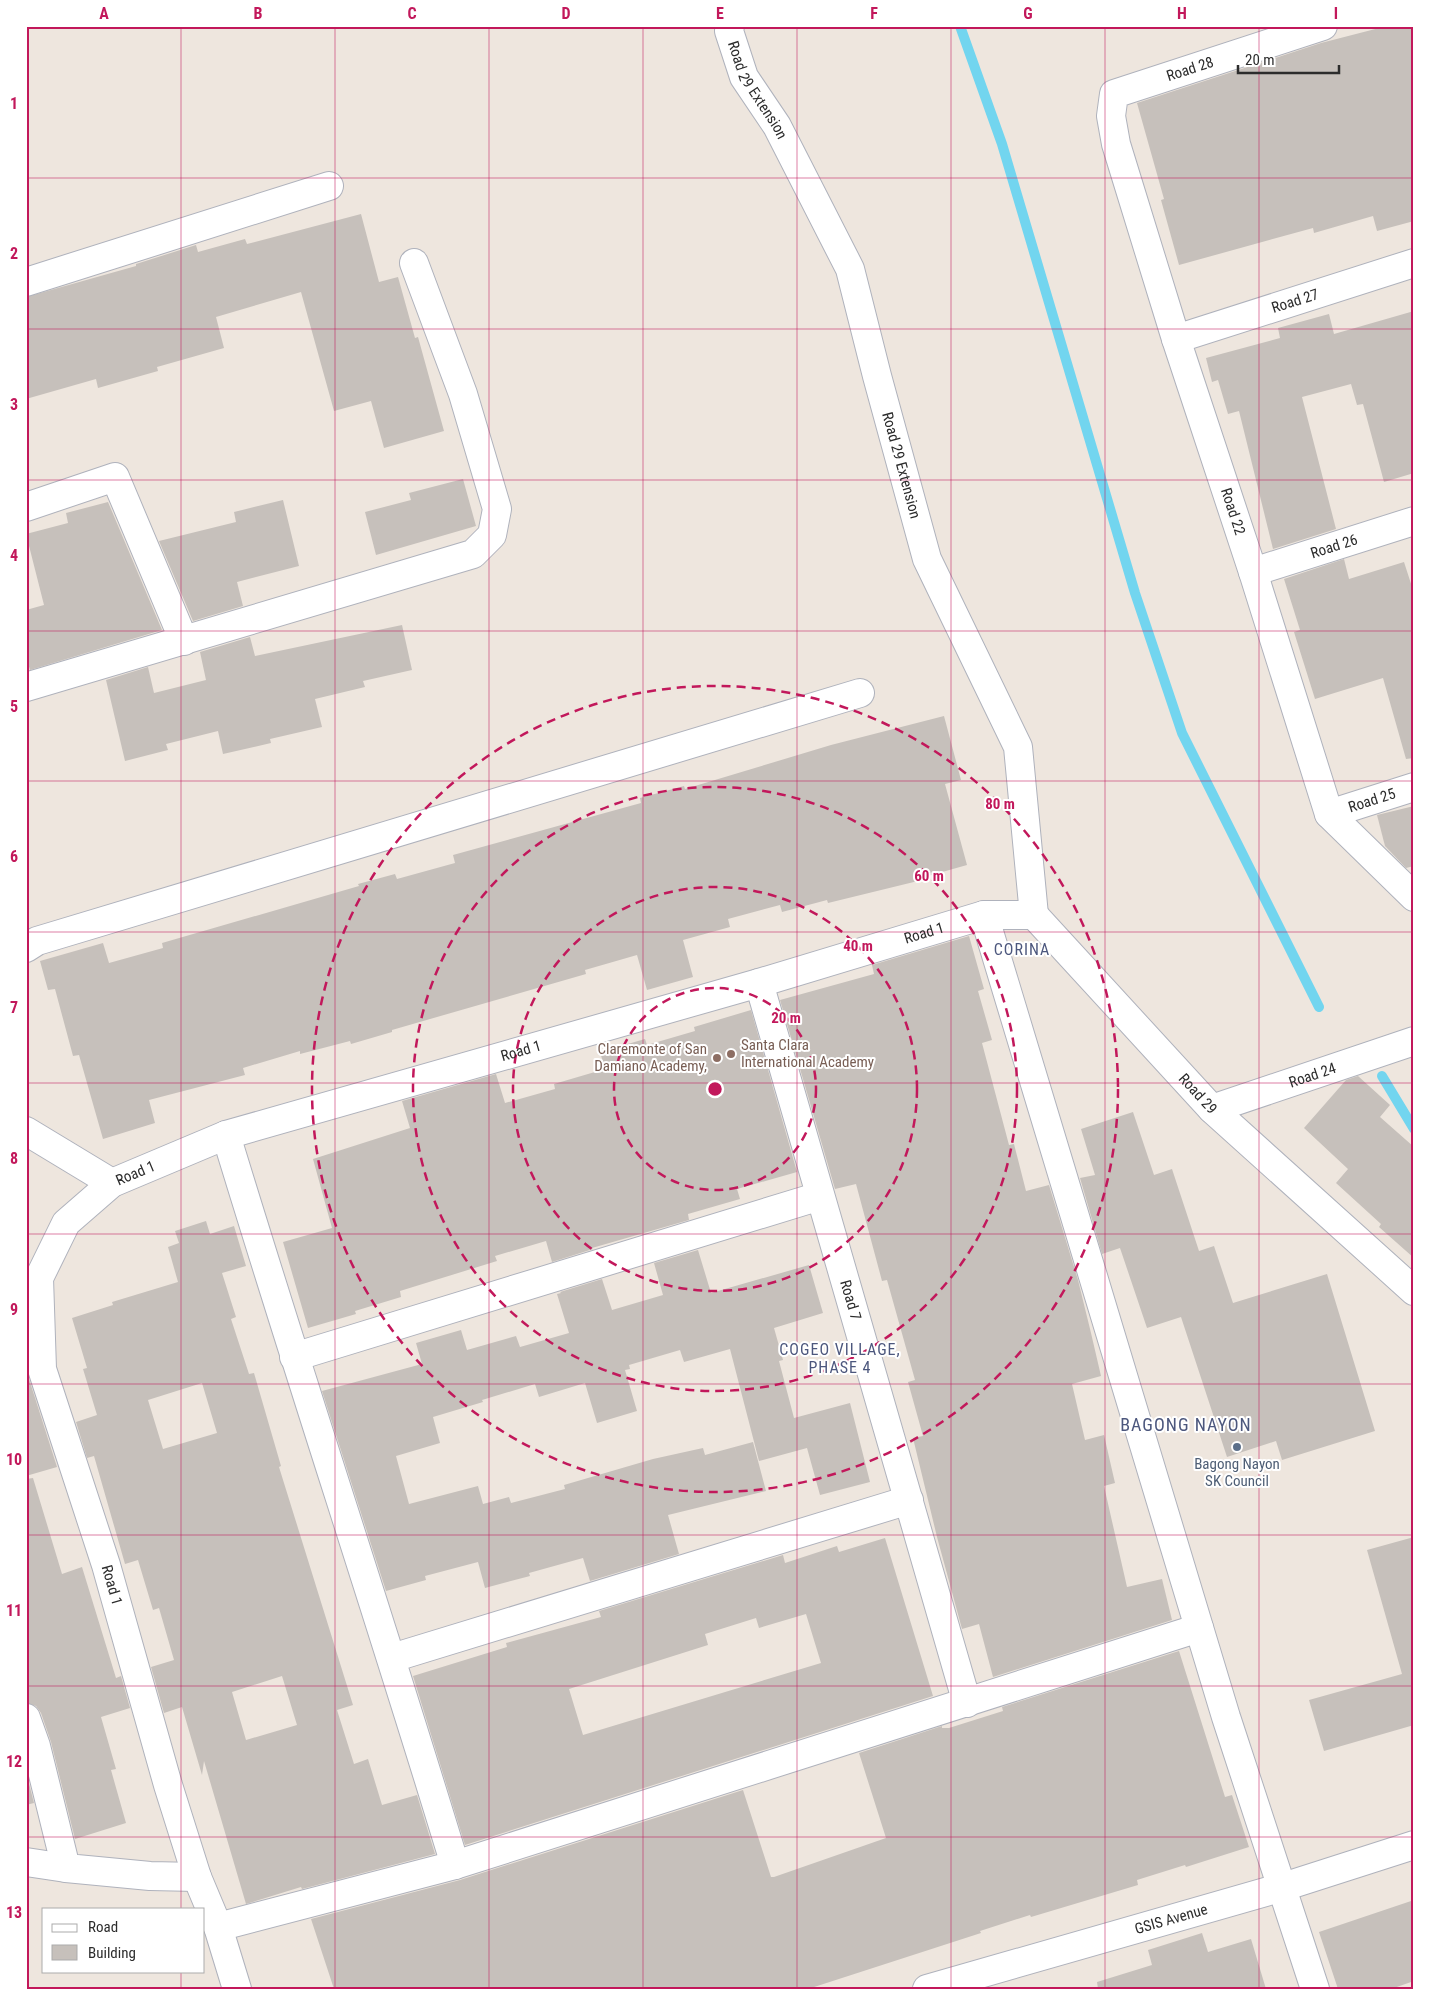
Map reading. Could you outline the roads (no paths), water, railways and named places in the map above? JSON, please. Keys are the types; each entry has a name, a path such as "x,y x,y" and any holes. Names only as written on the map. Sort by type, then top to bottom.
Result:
{"street":[{"name":"Road 29 Extension","path":"730,26 729,31 744,77 777,126 850,269 927,559 1018,746 1034,915"},
{"name":"Road 28","path":"1114,94 1323,26"},
{"name":"Road 22","path":"1114,94 1111,116 1116,144 1176,339 1330,814 1414,897"},
{"path":"26,282 329,186"},
{"path":"26,688 473,554 492,535 497,509 463,394 414,263"},
{"name":"Road 27","path":"1176,339 1414,263"},
{"path":"26,507 115,477 184,641"},
{"name":"Road 26","path":"1253,572 1414,521"},
{"path":"26,948 37,941 860,693"},
{"name":"Road 25","path":"1330,814 1414,787"},
{"path":"1034,915 984,915 1226,1717 1315,1989"},
{"name":"Road 1","path":"237,1989 218,1927 197,1877 168,1785 106,1566 42,1369 39,1278 66,1223 112,1183 226,1135 759,983 984,915"},
{"name":"Road 29","path":"1034,915 1212,1109 1414,1291"},
{"name":"Road 7","path":"759,983 968,1703"},
{"name":"Road 24","path":"1212,1109 1414,1041"},
{"path":"26,1131 112,1183"},
{"path":"226,1135 294,1358 392,1658 455,1865"},
{"path":"294,1358 820,1196"},
{"path":"392,1658 909,1500"},
{"path":"218,1927 455,1865 1200,1628"},
{"path":"26,1718 36,1746 66,1868"},
{"name":"GSIS Avenue","path":"927,1989 1283,1887 1414,1845"},
{"path":"26,1862 150,1876 197,1877"}],"waterway":[{"path":"960,26 1002,144 1135,593 1182,733 1319,1007"},
{"path":"1382,1076 1414,1129"}],"place":[{"name":"Santa Clara International Academy","path":"731,1054"},
{"name":"Claremonte of San Damiano Academy,","path":"717,1058"},
{"name":"Bagong Nayon SK Council","path":"1237,1447"}],"district":[{"name":"CORINA","path":"1022,949"},
{"name":"COGEO VILLAGE, PHASE 4","path":"840,1358"},
{"name":"BAGONG NAYON","path":"1186,1424"}]}
